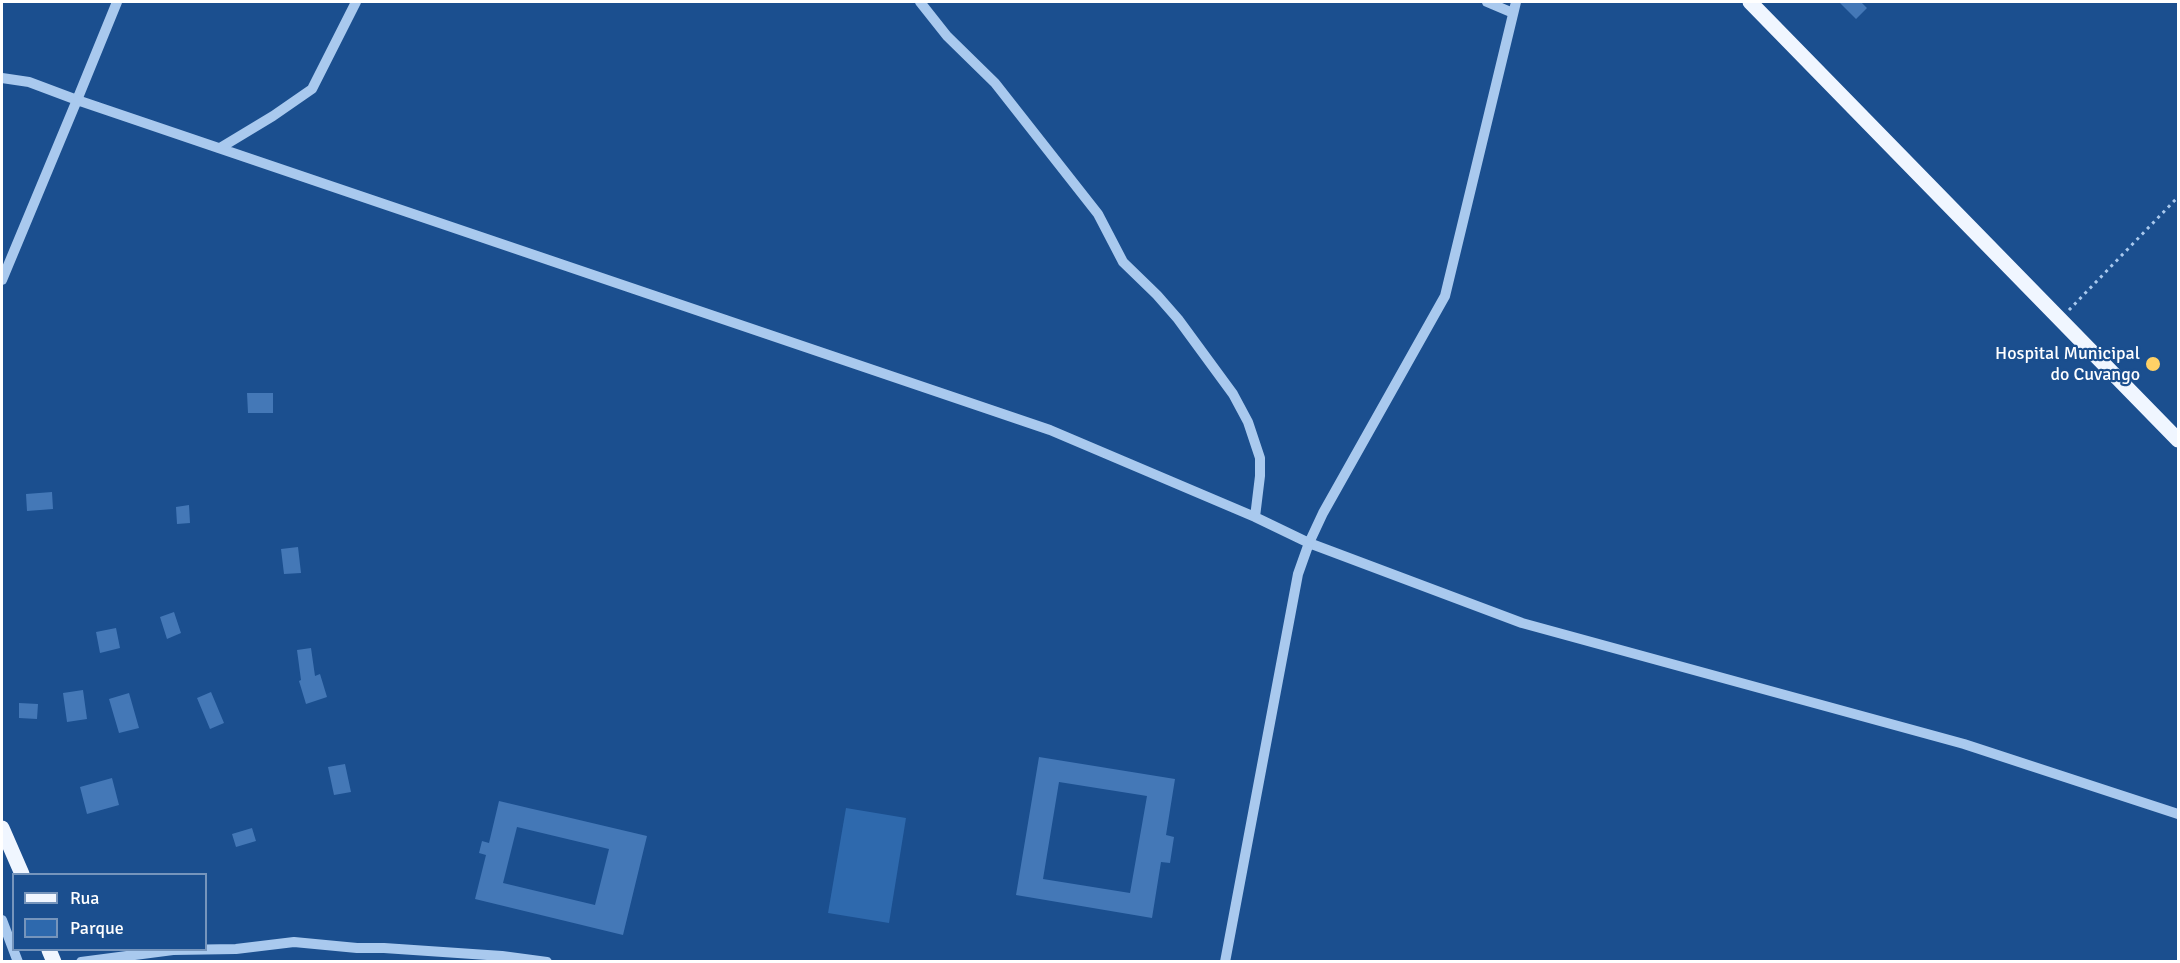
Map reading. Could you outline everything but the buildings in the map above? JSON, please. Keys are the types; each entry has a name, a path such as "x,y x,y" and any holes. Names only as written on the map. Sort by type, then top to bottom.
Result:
{"main road":[{"path":"1750,2 2178,440"},
{"path":"2,828 22,873"}],"street":[{"path":"2,280 117,2"},
{"path":"220,148 312,89 356,2"},
{"path":"920,2 946,36 995,83 1014,106 1098,214 1123,262 1171,311 1233,394 1248,422 1260,458 1255,517"},
{"path":"1487,2 1513,13"},
{"path":"1225,962 1298,574 1323,513 1445,296 1516,2"},
{"path":"2,78 29,82 1050,430 1255,517 1309,543 1522,623 1964,744 2178,814"},
{"path":"2,920 12,946"},
{"path":"207,949 236,949 294,942 502,956 547,962"},
{"path":"81,962 165,951"}],"path":[{"path":"2060,319 2178,197"}],"green space":[{"path":"846,808 906,818 889,923 828,913"}],"place":[{"name":"Hospital Municipal do Cuvango","path":"2153,364"}]}
